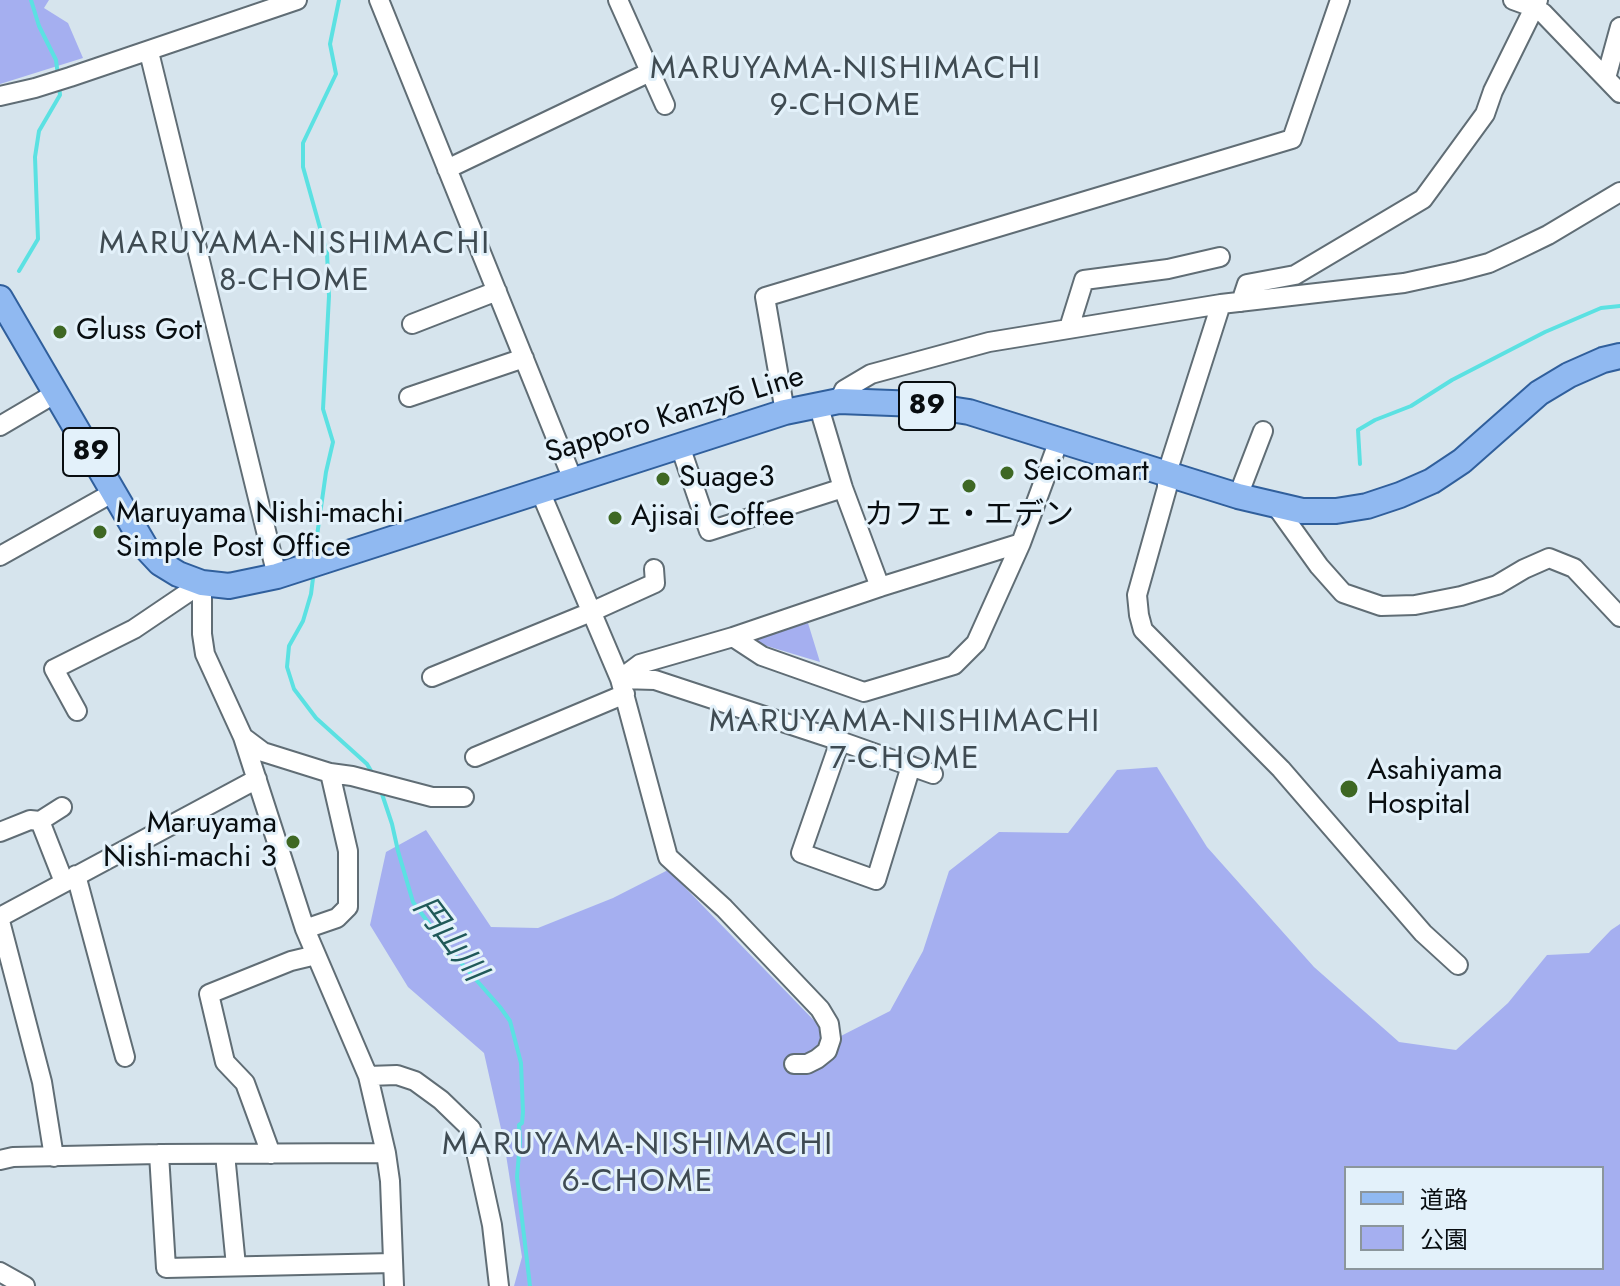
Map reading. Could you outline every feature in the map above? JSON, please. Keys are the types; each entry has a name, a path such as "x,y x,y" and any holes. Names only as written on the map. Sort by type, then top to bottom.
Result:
{"main road":[{"name":"Sapporo Kanzyō Line","path":"0,298 146,548 169,568 202,583 229,586 277,576 785,412 829,402 918,404 969,412 1276,506 1302,511 1336,511 1367,506 1432,481 1462,461 1539,393 1569,375 1620,356"}],"street":[{"path":"0,96 149,52 297,0"},
{"path":"379,0 573,480"},
{"path":"618,0 665,105"},
{"path":"785,412 765,297 1292,139 1340,0"},
{"path":"1513,0 1536,4 1620,93"},
{"path":"1241,302 1247,284 1295,275 1423,199 1485,114 1493,91 1536,4"},
{"path":"1606,78 1620,27"},
{"path":"149,52 277,576"},
{"path":"447,169 650,72"},
{"path":"880,587 843,488 829,402 871,374 989,342 1221,304 1404,283 1459,271 1489,263 1548,235 1620,192"},
{"path":"1069,328 1084,280 1168,269 1220,257"},
{"path":"412,324 497,291"},
{"path":"1221,304 1167,473 1167,488 1137,595 1143,630 1281,769 1423,933 1458,965"},
{"path":"409,397 524,358"},
{"path":"0,426 56,393"},
{"path":"1238,496 1263,431"},
{"path":"733,637 762,656 864,692 954,665 976,643 1021,543 1059,440"},
{"path":"680,446 709,531 843,488"},
{"path":"540,491 622,686 668,857 724,908 820,1009 829,1024 831,1039 827,1051 807,1064 794,1064"},
{"path":"0,556 114,492"},
{"path":"1276,506 1319,566 1343,593 1381,606 1415,605 1461,596 1497,585 1549,558 1574,568 1620,617"},
{"path":"622,686 640,664 733,637 1021,543"},
{"path":"432,677 655,583 654,569"},
{"path":"77,711 54,669 134,629 202,583"},
{"path":"202,583 205,654 243,737 305,929 368,1076 390,1181 394,1286"},
{"path":"475,757 622,686 655,680 933,774"},
{"path":"243,737 263,752 330,773 432,797 464,797"},
{"path":"840,741 801,853 876,880 911,766"},
{"path":"305,929 337,918 348,907 348,851 330,773"},
{"path":"54,1157 42,1082 0,919 257,779"},
{"path":"0,832 30,820 40,821 62,807"},
{"path":"40,821 70,879 125,1057"},
{"path":"271,1154 245,1083 225,1062 209,994 291,961 316,955"},
{"path":"368,1076 397,1075 415,1081 441,1100 471,1129 492,1225 499,1286"},
{"path":"0,1160 13,1157 159,1154 386,1153"},
{"path":"159,1154 166,1268 393,1263"},
{"path":"225,1154 236,1266"},
{"path":"0,1272 25,1286"}],"green space":[{"path":"0,0 49,0 44,8 68,23 83,58 0,84"},
{"path":"808,623 820,662 757,643 756,638"},
{"path":"1157,767 1207,847 1314,967 1399,1042 1456,1050 1508,1003 1547,955 1589,953 1620,924 1620,1286 514,1286 522,1257 504,1142 484,1053 408,987 370,925 386,852 426,830 491,927 538,928 613,898 668,870 833,1040 890,1011 923,951 949,871 999,832 1068,833 1117,770"}],"waterway":[{"path":"31,0 39,26 56,60 58,76"},
{"name":"円山川","path":"315,550 333,442 323,409 329,296 327,253 303,167 303,143 336,74 330,44 339,0"},
{"path":"19,271 38,239 35,157 39,131 60,95 59,85"},
{"path":"1360,464 1358,430 1411,406 1452,380 1545,332 1601,308 1620,306"},
{"name":"円山川","path":"313,578 303,621 289,646 287,667 294,689 316,718 367,764 374,776"},
{"name":"円山川","path":"381,791 413,902 510,1021 521,1063 523,1112 519,1125 517,1177 530,1286"}],"place":[{"name":"Gluss Got","path":"60,332"},
{"name":"Seicomart","path":"1007,473"},
{"name":"Suage3","path":"663,479"},
{"name":"カフェ・エデン","path":"969,486"},
{"name":"Ajisai Coffee","path":"615,518"},
{"name":"Maruyama Nishi-machi Simple Post Office","path":"100,532"},
{"name":"Asahiyama Hospital","path":"1349,789"},
{"name":"Maruyama Nishi-machi 3","path":"293,842"}],"district":[{"name":"MARUYAMA-NISHIMACHI 9-CHOME","path":"846,88"},
{"name":"MARUYAMA-NISHIMACHI 8-CHOME","path":"295,264"},
{"name":"MARUYAMA-NISHIMACHI 7-CHOME","path":"905,742"},
{"name":"MARUYAMA-NISHIMACHI 6-CHOME","path":"638,1164"}]}
